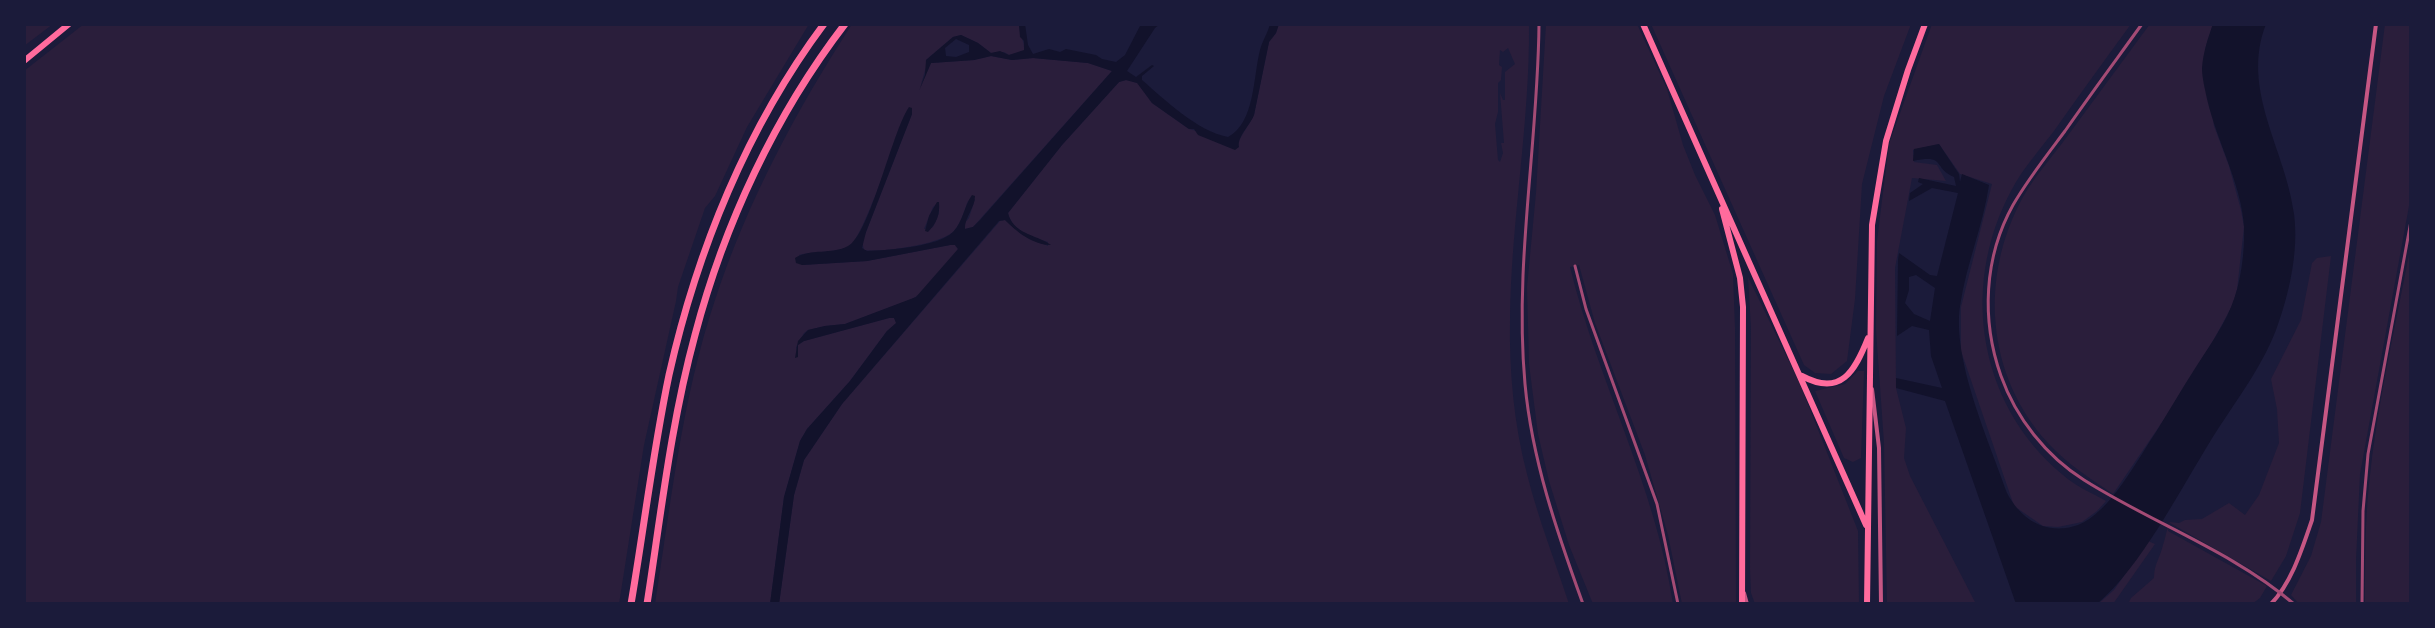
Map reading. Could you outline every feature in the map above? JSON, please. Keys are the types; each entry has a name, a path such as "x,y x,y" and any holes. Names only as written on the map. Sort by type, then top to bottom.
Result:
{"highway":[{"path":"632,604 663,404 680,331 703,256 740,166 766,115 824,24"},
{"path":"647,604 684,381 695,334 717,263 755,172 781,122 844,24"}],"main road":[{"path":"24,61 69,24"},
{"path":"1643,24 1868,528"},
{"path":"1867,604 1872,225 1886,141 1925,24"},
{"path":"1710,175 1734,250 1743,306 1742,587 1744,604"},
{"path":"1802,376 1822,384 1840,381 1857,365 1870,335"}],"street":[{"path":"2273,604 2282,593 2312,520 2376,24"},
{"path":"1870,372 1879,448 1881,604"}],"shaded area":[{"path":"24,24 53,24 24,46"},
{"path":"84,24 809,24 747,127 715,196 705,208 678,287 644,445 619,604 24,604 24,71"},
{"path":"852,24 1019,24 1024,51 1009,55 1004,52 991,53 978,43 961,35 953,37 926,60 920,88 931,63 974,60 991,56 1012,60 1033,58 1088,63 1112,71 973,227 965,229 964,224 969,218 975,199 968,201 959,224 947,236 925,244 884,250 864,250 862,241 912,114 906,113 856,239 845,248 799,255 802,265 867,261 950,245 955,245 957,252 920,294 912,299 845,324 808,330 796,347 798,357 798,345 804,341 889,318 894,318 897,323 887,331 850,381 807,429 800,441 784,497 770,604 655,604 686,413 715,300 742,227 774,158","holes":["939,202 939,213 933,227 924,229 933,207"]},
{"path":"1019,24 1025,24 1028,45 1033,54 1049,49 1060,52 1066,49 1116,62 1125,55 1141,24 1160,24 1127,71 1136,77 1152,65 1154,66 1142,76 1142,80 1193,122 1216,134 1228,137 1237,130 1248,110 1260,50 1270,24 1279,24 1269,42 1254,115 1240,139 1239,147 1235,150 1198,135 1194,129 1189,129 1152,103 1137,83 1126,80 1119,82 1062,145 1008,213 1015,225 1025,233 1051,245 1038,243 1020,233 1005,220 999,221 842,404 804,460 794,495 779,604 770,604 784,497 800,441 807,429 850,381 887,331 896,323 894,318 889,318 804,341 798,345 798,357 795,358 798,341 808,330 845,324 916,297 958,249 955,245 950,245 867,261 802,265 796,263 795,258 808,253 842,249 856,238 872,204 895,137 909,107 912,108 912,114 866,232 862,248 867,251 899,249 946,237 956,228 972,195 975,196 975,200 965,229 973,227 1112,71 1088,63 1033,58 1012,60 991,56 974,60 931,63 919,91 925,75 926,60 953,37 961,35 978,43 991,53 1000,51 1009,55 1024,50 1024,41 1020,37","holes":["956,39 969,45 969,52 956,57 946,56 945,48"]},
{"path":"1279,24 1529,24 1527,98 1511,283 1512,378 1516,417 1527,474 1569,604 779,604 794,495 804,460 842,404 1000,221 1005,220 1021,234 1048,246 1048,242 1018,229 1008,213 1062,145 1119,82 1126,80 1138,83 1152,103 1189,129 1238,142 1254,115 1269,42","holes":["1508,48 1515,64 1505,72 1505,100 1500,93 1504,143 1501,143 1503,153 1500,162 1495,124 1498,112 1498,83 1501,80 1502,67 1499,65 1500,50 1503,52"]},
{"path":"1546,24 1637,24 1667,89 1683,145 1695,175 1715,215 1733,274 1736,604 1682,604 1668,535 1645,455 1595,323 1579,265 1570,267 1596,352 1654,518 1673,604 1593,604 1569,545 1549,481 1538,434 1529,364 1527,287 1536,193"},
{"path":"1651,24 1911,24 1884,96 1862,184 1855,299 1847,361 1831,374 1815,373 1804,365"},
{"path":"1932,24 2131,24 2016,182 1998,219 1987,258 1983,298 1985,338 1994,376 2011,412 2033,445 2063,475 2106,501 2082,522 2058,527 2043,526 2014,506 1961,351 1961,307 1992,184 1960,174 1939,144 1913,150 1914,162 1937,165 1946,181 1912,178 1895,268 1896,388 1906,428 1904,458 1910,476 1976,604 1887,604 1884,443 1876,330 1877,241 1889,144"},
{"path":"2150,24 2213,24 2205,49 2214,126 2229,166 2244,227 2237,290 2232,306 2167,415 2113,494 2063,458 2027,416 2012,387 2001,356 1996,324 1995,292 2000,260 2009,228 2023,197"},
{"path":"2213,24 2266,24 2259,48 2258,73 2261,96 2289,190 2295,228 2292,273 2281,316 2255,373 2211,440 2159,527 2129,570 2113,588 2097,604 2016,604 1945,401 1896,388 1896,378 1942,388 1931,356 1929,330 1912,326 1897,336 1898,260 1899,253 1930,275 1937,276 1958,193 1932,188 1909,201 1910,193 1923,184 1918,182 1919,178 1956,186 1954,177 1935,161 1924,159 1913,161 1914,149 1939,144 1959,174 1960,182 1962,174 1989,185 1960,306 1961,351 1967,375 1982,425 2007,493 2013,503 2027,518 2046,527 2067,528 2078,525 2090,519 2112,498 2131,471 2219,331 2231,307 2237,288 2244,246 2242,210 2234,178 2211,115 2202,76 2203,57","holes":["1916,275 1935,288 1930,321 1914,314 1905,303 1909,290 1909,277"]},
{"path":"2385,24 2411,24 2411,195 2360,474 2356,604 2299,604 2291,595 2311,556 2321,522"},
{"path":"937,202 939,206 937,218 928,232 925,231 929,216"},
{"path":"2411,244 2411,604 2365,604 2367,514 2372,454"},
{"path":"2331,256 2300,513 2286,556 2271,581 2170,523 2168,531 2267,586 2260,598 2252,604 2128,604 2131,598 2154,578 2170,522 2179,523 2185,520 2202,519 2229,503 2245,515 2259,495 2279,443 2277,409 2271,379 2301,320 2312,263 2317,258"},
{"path":"1748,277 1800,384 1858,531 1859,604 1755,604 1751,593 1751,328"},
{"path":"1858,371 1864,371 1861,458 1853,462 1844,458 1815,391 1845,384"},
{"path":"2148,541 2155,544 2113,604 2098,604 2114,590"}],"railway":[{"path":"1539,24 1538,69 1522,294 1525,384 1533,440 1547,496 1583,604"},
{"path":"2142,24 2031,176 2003,225 1991,267 1989,289 1988,311 1995,355 2007,392 2015,407 2034,435 2057,460 2110,496 2245,568 2294,604"},
{"path":"2362,604 2363,511 2368,454 2411,221"},
{"path":"1575,266 1586,309 1657,504 1678,604"}]}
